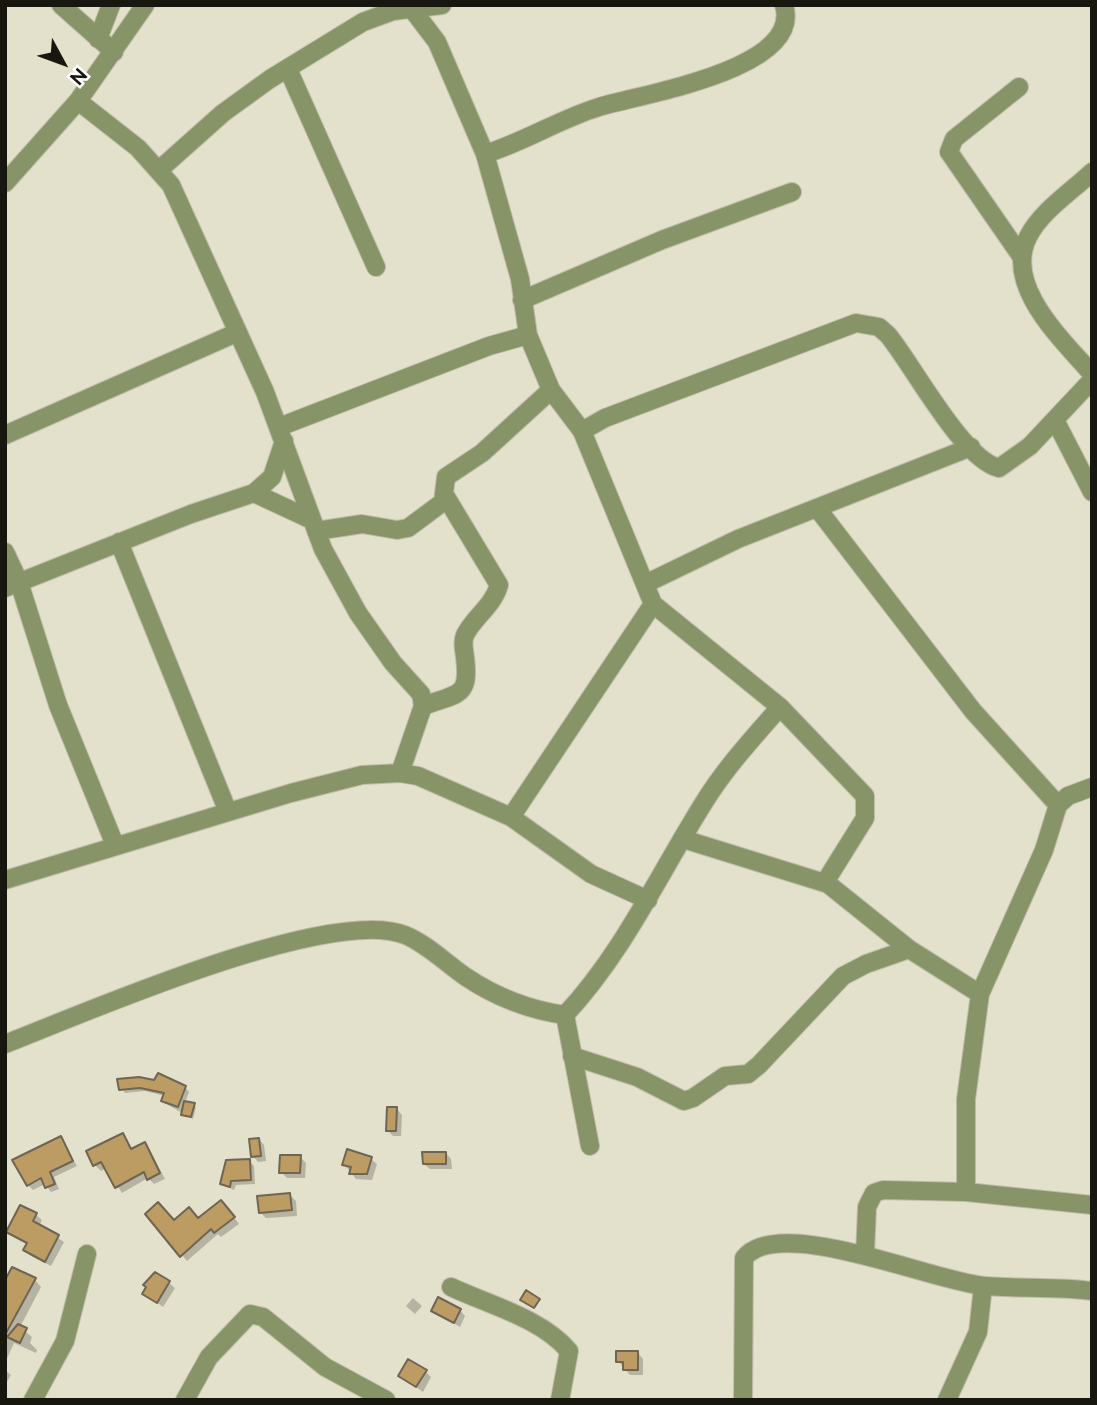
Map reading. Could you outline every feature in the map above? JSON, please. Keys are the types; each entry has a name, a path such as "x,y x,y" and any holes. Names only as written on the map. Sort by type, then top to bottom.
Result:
{"street":[{"path":"61,5 114,52"},
{"path":"98,39 111,5"},
{"path":"5,183 78,101 145,5"},
{"path":"159,170 223,113 363,22 393,11 442,5"},
{"path":"485,154 599,107 677,89 753,56 774,44 784,31 788,17 784,5"},
{"path":"412,9 438,42 485,154 520,279 527,335 551,390 582,430 653,604 780,707 865,796 865,818 827,878 828,884"},
{"path":"288,69 376,267"},
{"path":"1019,87 954,139 948,152 1021,256 1035,304 1092,374"},
{"path":"78,101 110,123 171,185 281,434 314,526 358,612 393,663 421,694 423,706 400,773"},
{"path":"1021,256 1029,235 1041,220 1092,172"},
{"path":"522,300 662,240 792,191"},
{"path":"582,430 605,418 841,327 867,323 888,335 920,383 971,447 987,464 999,468 1018,457 1092,380"},
{"path":"5,435 236,334"},
{"path":"281,434 489,346 527,335"},
{"path":"423,706 459,693 464,688 468,680 463,644 466,634 496,597 499,585 446,497 443,484 446,477 482,453 551,390"},
{"path":"1055,419 1092,492"},
{"path":"12,585 119,542 254,493 272,477 281,434"},
{"path":"645,584 738,539 971,447"},
{"path":"254,493 314,526 362,524 397,530 408,528 446,497"},
{"path":"817,508 973,711 1058,805"},
{"path":"119,542 228,812"},
{"path":"5,552 12,585 115,845"},
{"path":"511,817 653,604"},
{"path":"565,1015 602,972 648,900 682,839 736,757 780,707"},
{"path":"5,880 115,845 362,775 400,773 418,776 511,817 591,874 620,890 648,900"},
{"path":"966,1192 966,1099 980,994 1044,850 1058,805 1068,796 1092,787"},
{"path":"682,839 828,884 909,949 980,994"},
{"path":"620,890 633,923"},
{"path":"5,1044 199,969 323,935 376,929 405,935 493,994 565,1015"},
{"path":"572,1056 637,1077 676,1099 693,1098 725,1076 748,1074 843,976 866,964 909,949"},
{"path":"565,1015 590,1146"},
{"path":"865,1255 867,1207 874,1193 883,1190 966,1192 1092,1205"},
{"path":"743,1400 744,1258 751,1250 763,1244 797,1244 865,1255 983,1286 1054,1286 1092,1291"},
{"path":"33,1400 65,1341 87,1254"},
{"path":"947,1400 978,1332 983,1286"},
{"path":"451,1287 519,1317 561,1342 569,1351 560,1400"},
{"path":"185,1400 209,1357 250,1314 263,1317 315,1360 386,1400"}],"building":[{"path":"158,1073 186,1086 178,1107 161,1101 164,1093 140,1088 119,1090 117,1079 139,1077 154,1080"},
{"path":"184,1101 195,1103 191,1117 181,1115"},
{"path":"387,1107 397,1107 396,1131 386,1131"},
{"path":"123,1133 131,1149 145,1142 160,1173 147,1180 144,1172 115,1188 101,1162 93,1166 86,1151"},
{"path":"61,1136 73,1161 50,1172 55,1184 45,1188 41,1178 27,1186 12,1160"},
{"path":"259,1138 261,1156 251,1157 249,1139"},
{"path":"347,1149 372,1157 367,1174 349,1174 351,1167 342,1165"},
{"path":"422,1152 446,1152 446,1164 423,1164"},
{"path":"280,1155 301,1155 300,1173 279,1173"},
{"path":"250,1159 251,1180 231,1181 230,1187 220,1184 226,1160"},
{"path":"290,1193 292,1210 259,1213 257,1196"},
{"path":"221,1200 235,1217 214,1233 211,1229 180,1257 145,1214 158,1202 174,1220 189,1207 198,1218"},
{"path":"20,1205 37,1213 33,1221 59,1235 45,1262 23,1250 27,1243 6,1232"},
{"path":"12,1267 36,1278 5,1335 5,1280"},
{"path":"155,1272 170,1281 157,1303 142,1294 146,1287 143,1285"},
{"path":"526,1290 540,1299 534,1308 520,1300"},
{"path":"438,1297 461,1309 454,1323 431,1311"},
{"path":"18,1324 27,1328 20,1343 7,1337"},
{"path":"616,1351 638,1351 638,1370 623,1370 623,1362 616,1362"},
{"path":"408,1359 427,1370 416,1387 398,1376"}]}
